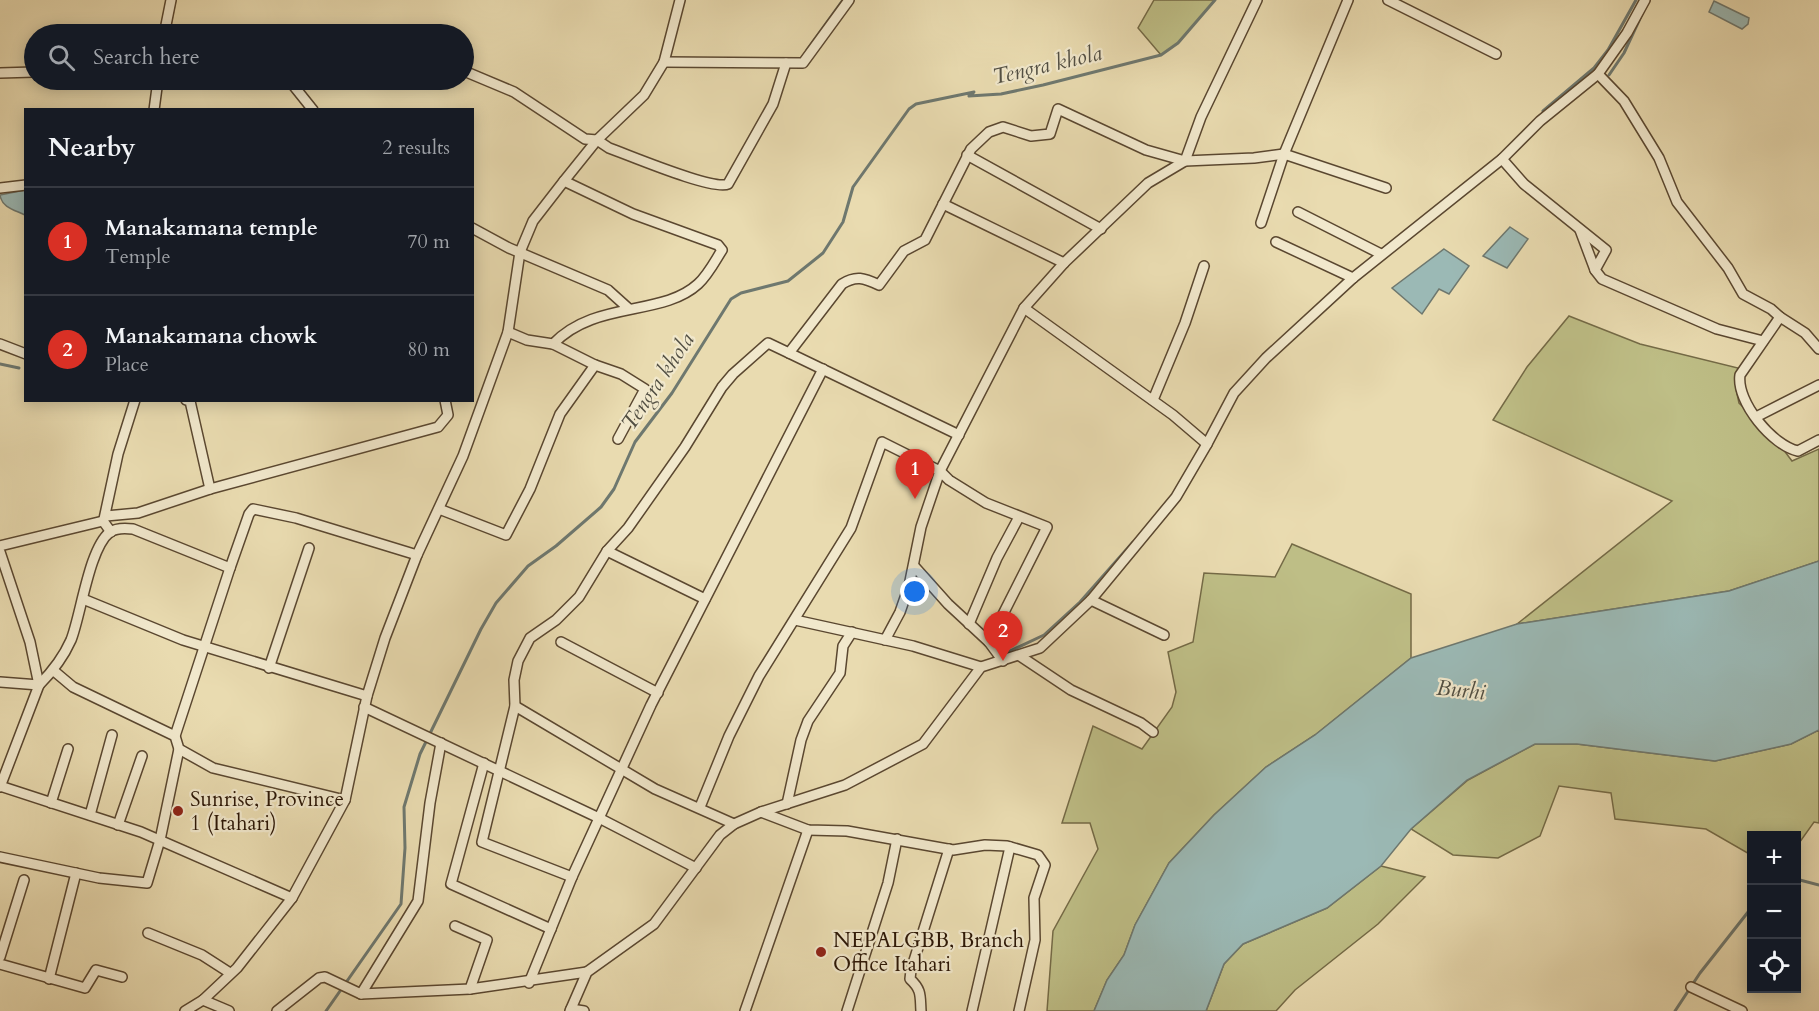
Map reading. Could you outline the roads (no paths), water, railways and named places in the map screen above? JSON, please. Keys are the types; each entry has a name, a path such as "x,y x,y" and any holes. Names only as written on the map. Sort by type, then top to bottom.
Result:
{"street":[{"path":"166,24 171,0"},
{"path":"185,1011 202,1000 230,973 292,898 345,800 364,707 385,638 417,555 463,456 508,332 520,252 533,221 564,181 597,140 644,94 664,62 680,0"},
{"path":"664,62 803,63 849,0"},
{"path":"885,640 900,612 914,566 921,527 940,471 1024,308 1064,262 1148,183 1185,161 1202,117 1257,0"},
{"path":"1260,223 1284,154 1348,0"},
{"path":"1388,0 1496,54"},
{"path":"795,620 965,660 981,667 1040,648 1091,600 1176,497 1234,393 1266,358 1353,278 1502,159 1540,121 1598,74 1627,33 1645,0"},
{"path":"474,75 514,92 585,139 597,140 609,148 699,182 722,187 728,184 773,104 786,63"},
{"path":"0,74 24,73"},
{"path":"1598,74 1624,101 1659,158 1677,202 1728,268 1743,294 1771,309 1805,333 1819,350"},
{"path":"154,108 157,90"},
{"path":"297,90 311,108"},
{"path":"789,352 842,284 852,278 864,279 879,285 904,250 925,240 967,155 989,132 1004,127 1031,136 1050,134 1058,109 1146,150 1185,161 1254,158 1284,154 1386,188"},
{"path":"967,155 1101,229"},
{"path":"1502,159 1524,184 1606,250 1595,270"},
{"path":"553,344 564,333 591,319 628,308 660,302 690,291 700,283 722,250 718,245 633,214 564,181"},
{"path":"0,188 24,185"},
{"path":"943,204 1064,262"},
{"path":"1298,212 1382,254"},
{"path":"474,229 520,252 608,290 628,308"},
{"path":"1580,230 1595,270 1602,279 1717,329 1762,341"},
{"path":"1275,242 1353,278"},
{"path":"1153,400 1185,323 1204,266"},
{"path":"1024,308 1153,400 1207,444"},
{"path":"1780,317 1740,375 1739,381 1745,402 1784,447 1798,451 1819,440"},
{"path":"508,332 527,340 553,344 595,365 621,374 645,389 618,439"},
{"path":"572,877 482,842 515,706 514,680 518,661 530,638 556,620 579,597 607,551 628,528 733,374 768,343 959,435"},
{"path":"0,344 24,353"},
{"path":"439,509 506,535 530,489 560,414 595,365"},
{"path":"529,983 572,877 657,693 823,369"},
{"path":"1756,417 1819,385"},
{"path":"111,532 104,519 118,453 134,402"},
{"path":"190,402 210,489"},
{"path":"0,546 104,519 138,513 210,489 438,427 448,415 445,402"},
{"path":"700,807 729,736 759,676 851,528 882,442 940,471 949,480 974,496 1047,527 989,642"},
{"path":"0,857 141,885 147,884 160,840 179,749 174,736 249,514 254,509 296,518 417,555"},
{"path":"969,624 997,558 1019,517"},
{"path":"230,568 133,529 121,528 111,532 103,542 88,576 70,640 54,670 39,685 2,775 0,787 160,840 292,898"},
{"path":"269,668 309,548"},
{"path":"607,551 705,599"},
{"path":"0,552 30,642 39,685"},
{"path":"914,566 989,642 1004,661"},
{"path":"0,586 12,585"},
{"path":"83,599 205,647 367,696"},
{"path":"1091,600 1164,635"},
{"path":"787,804 801,740 808,721 840,673 843,646 852,632"},
{"path":"561,642 657,693"},
{"path":"1020,656 1071,690 1141,723 1153,732"},
{"path":"277,1011 314,981 326,977 357,992 470,989 529,983 587,972 654,924 720,835 734,824 761,812 845,785 923,744 981,667"},
{"path":"54,670 73,687 174,736"},
{"path":"0,682 39,685"},
{"path":"515,706 655,789 734,824"},
{"path":"364,707 599,818 696,868"},
{"path":"90,815 112,735"},
{"path":"357,992 418,901 430,803 441,743"},
{"path":"51,802 68,749"},
{"path":"179,749 213,768 345,800"},
{"path":"118,825 142,756"},
{"path":"484,763 451,884 551,929"},
{"path":"761,812 808,830 847,831 949,849 985,845 1038,855 1045,862 1034,898 1035,940 1019,1011"},
{"path":"745,1011 808,830"},
{"path":"848,1011 888,883 897,839"},
{"path":"972,1011 1010,848"},
{"path":"914,1011 921,1007 920,988 910,979 911,970 949,849"},
{"path":"50,979 76,873"},
{"path":"0,957 24,880"},
{"path":"455,926 486,940 470,989"},
{"path":"148,933 202,955 230,973"},
{"path":"0,964 85,988 96,970 122,977"},
{"path":"584,1011 571,1010 587,972"},
{"path":"1691,987 1742,1011"},
{"path":"202,1000 229,1011"}],"water":[{"path":"1714,1 1749,18 1748,24 1742,29 1709,12"},
{"path":"24,190 24,215 3,203 0,195"},
{"path":"1510,227 1528,239 1507,268 1483,256"},
{"path":"1444,249 1469,266 1449,294 1439,289 1422,314 1392,288"},
{"name":"Burhi","path":"1819,561 1819,730 1791,744 1715,761 1577,744 1535,744 1467,780 1411,829 1381,866 1327,908 1243,944 1224,964 1206,1011 1094,1011 1107,980 1124,955 1135,925 1169,863 1214,815 1266,767 1315,735 1411,658 1517,624 1729,591"}],"waterway":[{"path":"807,50 843,0"},
{"name":"Tengra khola","path":"326,1011 401,904 405,848 404,807 420,754 481,629 496,603 528,566 556,546 601,507 614,489 635,442 672,393 731,299 741,293 788,281 823,253 843,222 853,187 909,109 916,104 974,92 969,96 1001,94 1161,55 1178,43 1215,0"},
{"path":"1543,111 1594,68 1608,50 1636,0"},
{"path":"1609,75 1624,53 1643,12"},
{"path":"0,364 19,368"},
{"path":"1008,652 1044,635 1080,602 1133,542"},
{"path":"1801,880 1819,885"},
{"path":"1675,1011 1700,973 1747,913"}],"place":[{"name":"Manakamana temple","path":"915,499"},
{"name":"Manakamana chowk","path":"1003,661"},
{"name":"Sunrise, Province 1 (Itahari)","path":"178,811"},
{"name":"NEPALGBB, Branch Office Itahari","path":"821,952"}]}
